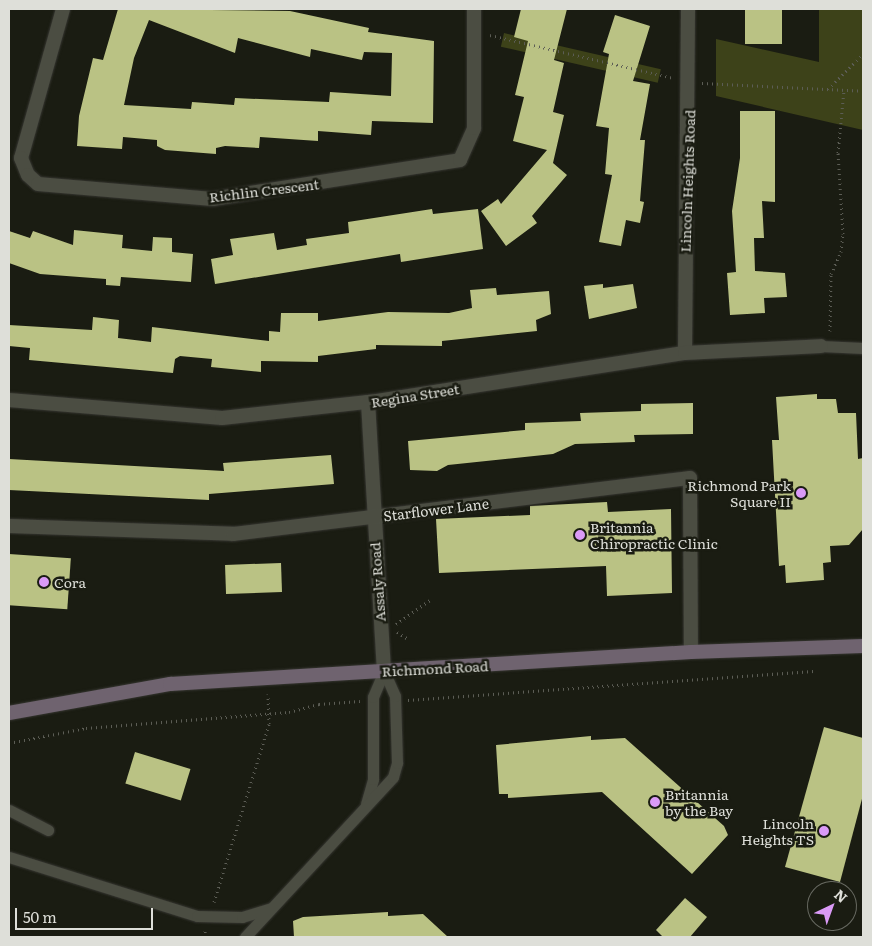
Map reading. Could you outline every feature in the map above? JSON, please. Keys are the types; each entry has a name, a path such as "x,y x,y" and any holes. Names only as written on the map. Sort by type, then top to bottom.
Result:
{"main road":[{"name":"Richmond Road","path":"9,713 150,686 691,652 863,646"}],"street":[{"name":"Richlin Crescent","path":"63,9 21,158 28,175 38,184 212,199 460,160 471,144 474,128 474,9"},
{"name":"Lincoln Heights Road","path":"684,353 689,82 688,9"},
{"name":"Regina Street","path":"9,400 222,418 368,402 684,353 821,346"},
{"name":"Assaly Road","path":"368,402 384,672"},
{"name":"Starflower Lane","path":"9,526 233,534 690,478 691,652"}],"lane":[{"path":"821,346 863,348"},
{"path":"359,816 372,789 373,697 384,672"},
{"path":"244,937 359,816 396,771 394,696 384,672"},
{"path":"9,810 48,830"},
{"path":"9,857 209,918 242,917 273,907"}],"path":[{"path":"475,31 689,82 863,91"},
{"path":"828,89 863,54"},
{"path":"830,331 831,274 841,252 843,234 838,153 844,90"},
{"path":"393,626 430,600"},
{"path":"424,700 817,671"},
{"path":"203,937 266,733 265,695 273,694"},
{"path":"9,743 86,728 266,713 344,701"}],"green space":[{"path":"819,9 863,9 863,130 716,96 716,39 819,62"},
{"path":"504,33 661,69 658,83 501,47"}],"building":[{"path":"118,9 290,11 369,28 368,32 434,41 433,123 372,121 371,135 318,131 318,141 260,137 259,148 225,146 216,148 216,154 165,150 157,146 157,140 123,137 122,149 77,146 79,116 93,58 103,60","holes":["149,20 235,53 238,38 310,57 311,49 362,60 364,52 392,53 391,96 330,92 329,102 235,98 234,105 192,102 191,109 124,105 134,58"]},
{"path":"521,9 567,9 554,60 564,63 553,112 564,115 553,163 567,175 532,216 537,223 506,246 481,211 498,199 501,204 547,150 513,141 524,97 515,95 528,41 514,37"},
{"path":"745,9 782,9 782,44 745,44"},
{"path":"615,15 650,26 633,81 650,84 640,140 645,140 640,201 644,202 640,223 626,220 621,246 599,242 612,175 605,174 609,128 596,126 609,54 603,52"},
{"path":"740,111 775,111 775,202 762,201 764,238 754,238 755,271 785,273 787,297 764,298 765,313 730,315 727,273 736,272 732,211 740,158"},
{"path":"432,209 433,214 478,209 483,249 401,262 400,254 215,284 211,259 233,255 230,239 274,233 277,250 307,245 306,239 349,233 348,222"},
{"path":"74,230 123,235 122,248 152,251 153,237 172,238 172,252 193,254 191,282 121,277 120,286 106,285 106,279 40,274 9,263 9,231 30,238 33,231 73,245"},
{"path":"603,284 603,288 633,284 637,308 589,319 584,286"},
{"path":"496,288 497,295 549,291 551,314 536,320 537,331 442,341 442,346 376,345 376,349 318,356 318,362 261,361 261,372 211,367 212,359 180,356 175,359 173,373 29,360 30,348 9,346 9,325 92,330 93,317 119,320 118,338 151,342 152,327 269,341 269,331 280,332 281,313 318,313 318,321 388,312 449,313 472,308 470,290"},
{"name":"Richmond Park Square II","path":"817,394 817,399 836,399 838,413 856,413 858,459 863,458 863,529 849,545 830,546 831,562 823,563 824,580 786,583 785,565 779,566 772,440 779,440 776,397"},
{"path":"693,403 693,434 634,435 635,442 575,444 553,454 448,465 437,471 410,470 408,441 525,430 525,423 581,421 580,413 641,411 641,404"},
{"path":"331,455 334,484 209,494 209,500 9,490 9,459 224,471 223,463"},
{"path":"607,502 608,512 671,509 672,593 607,596 606,566 439,573 436,519 530,515 530,506"},
{"name":"Cora","path":"9,554 71,558 67,609 9,605"},
{"path":"281,563 282,592 226,594 225,565"},
{"name":"Lincoln Heights TS","path":"824,727 863,738 863,795 840,881 785,867"},
{"name":"Britannia by the Bay","path":"591,736 591,740 625,738 724,826 728,835 692,874 602,792 508,798 508,794 499,794 496,745"},
{"path":"135,752 190,769 181,801 125,784"},
{"path":"685,898 707,917 690,937 663,937 656,930"},
{"path":"388,912 388,916 423,914 448,937 294,937 293,921 303,917"}],"place":[{"name":"Richmond Park Square II","path":"801,493"},
{"name":"Britannia Chiropractic Clinic","path":"580,535"},
{"name":"Cora","path":"44,582"},
{"name":"Britannia by the Bay","path":"655,802"},
{"name":"Lincoln Heights TS","path":"824,831"}]}
